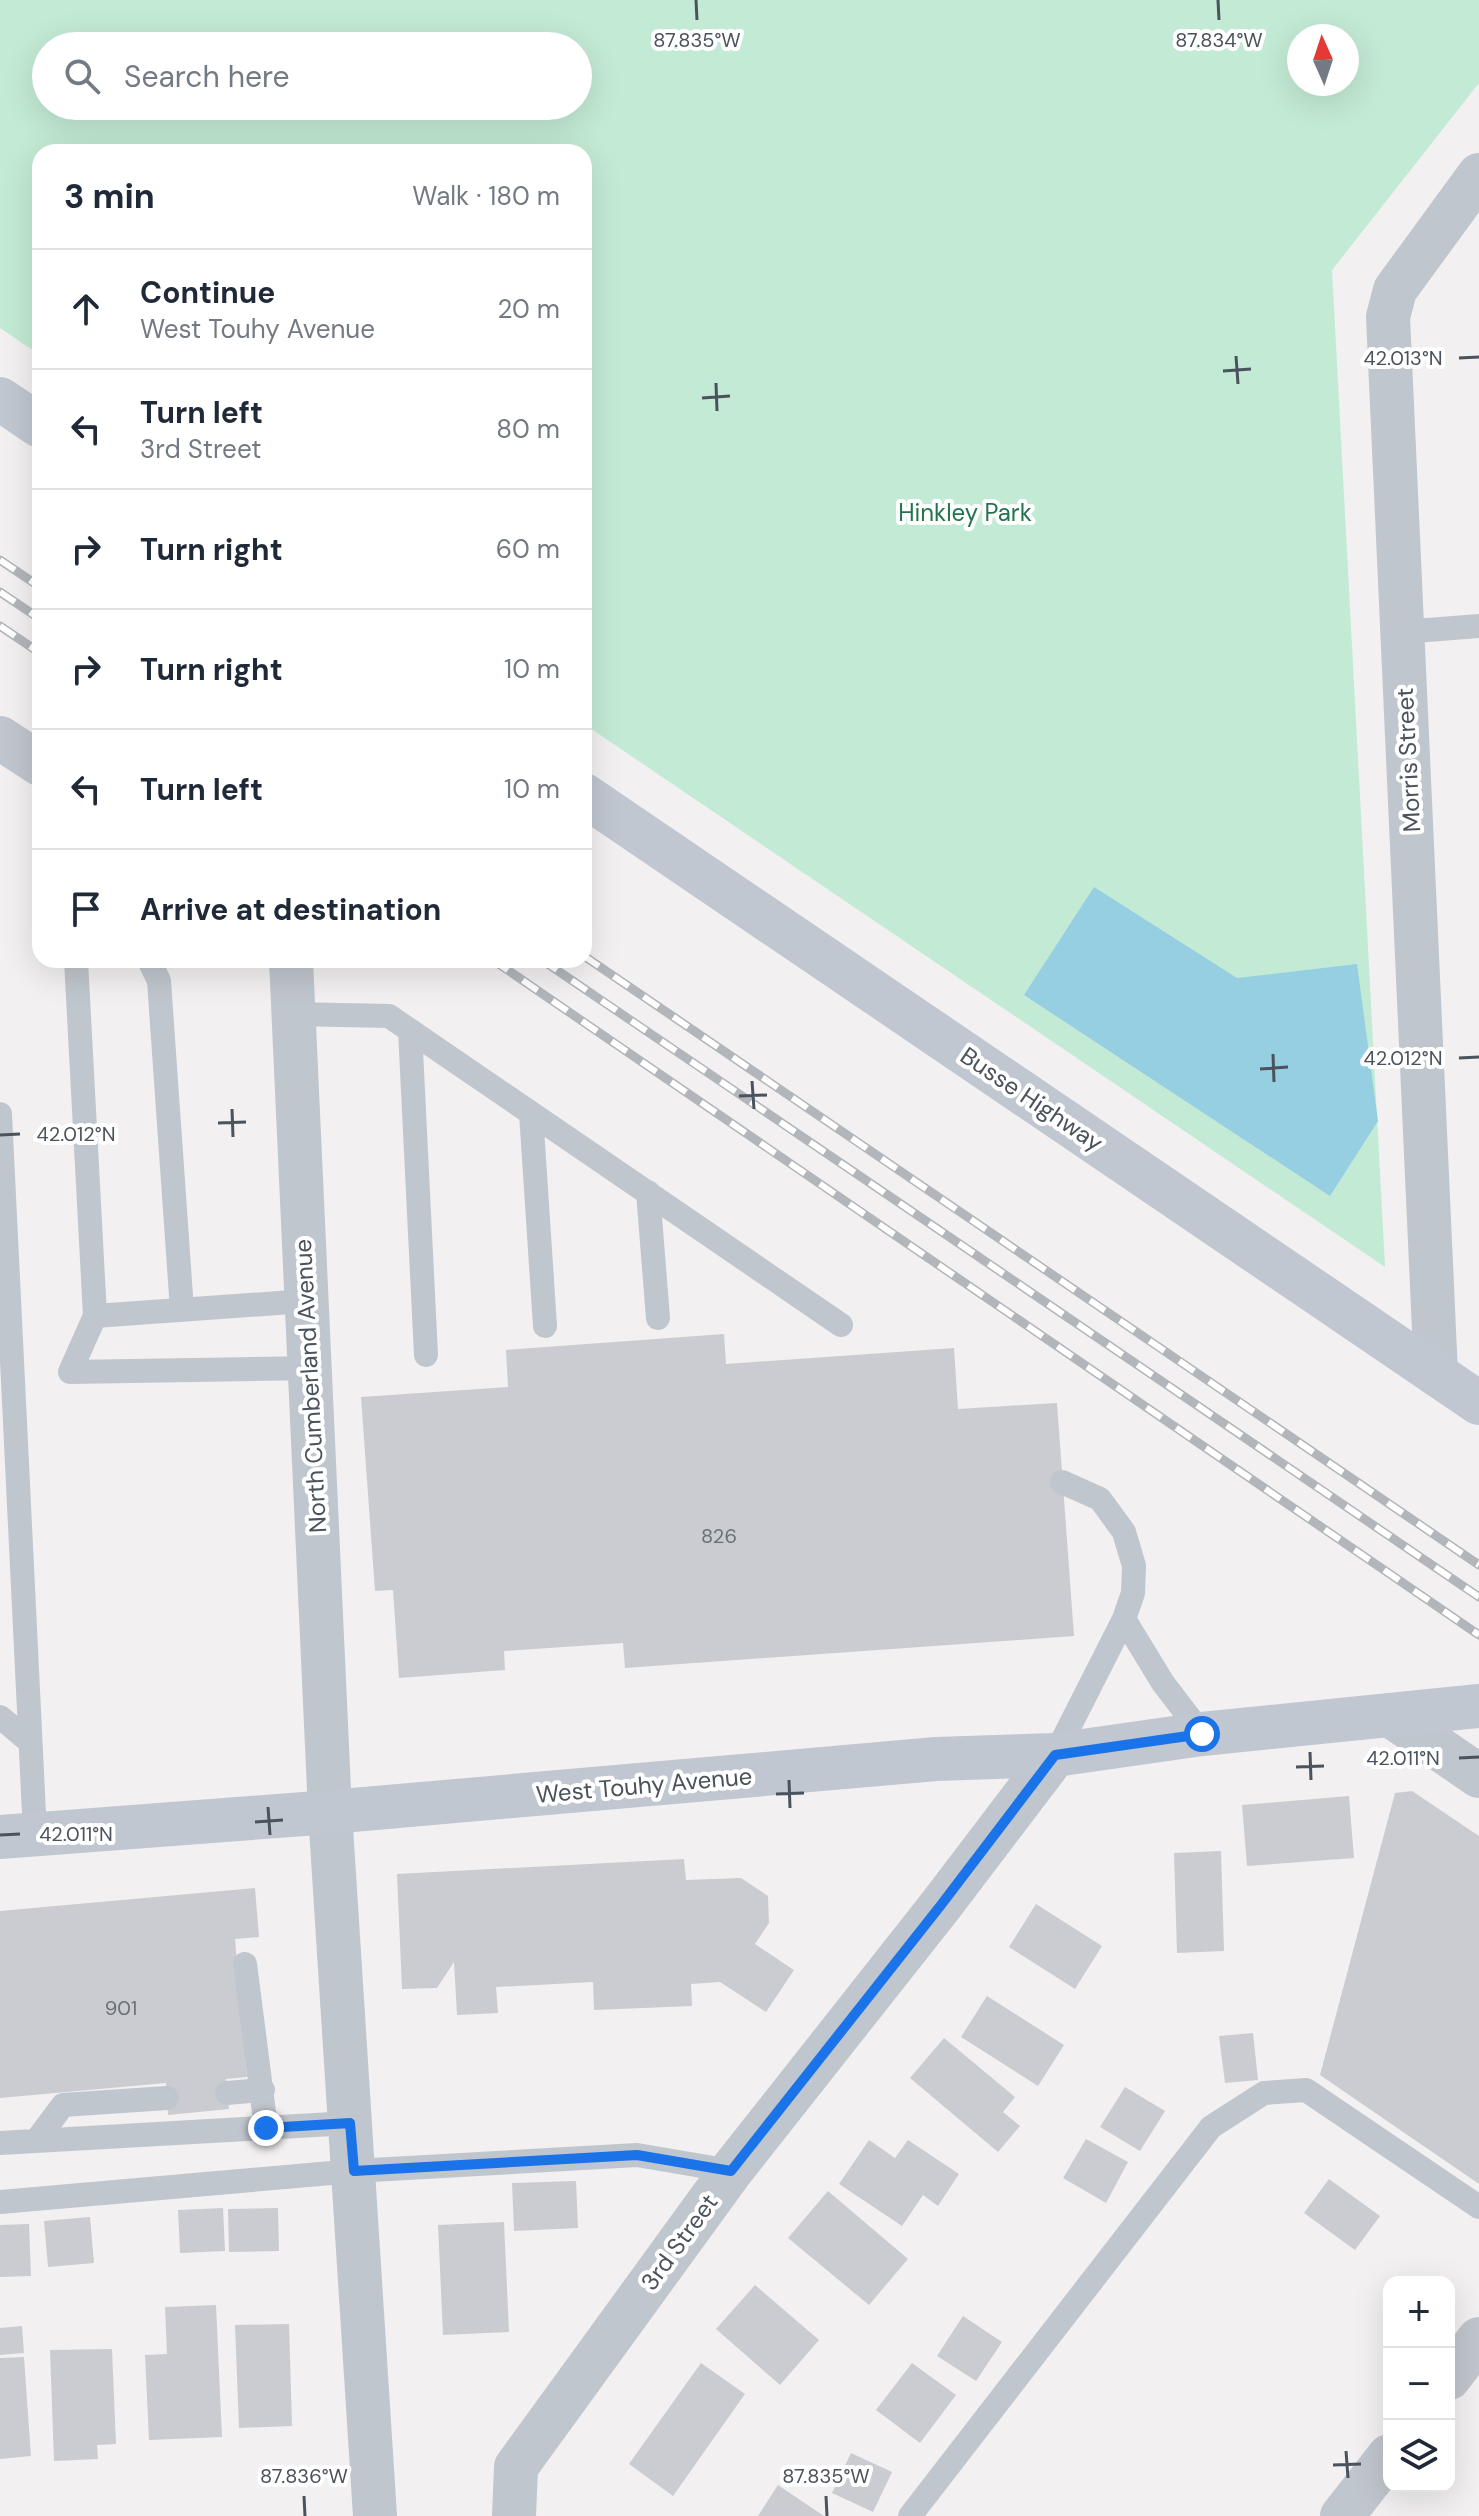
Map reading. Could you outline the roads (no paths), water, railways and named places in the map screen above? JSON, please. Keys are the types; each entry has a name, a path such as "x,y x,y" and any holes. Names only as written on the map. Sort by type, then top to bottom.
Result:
{"main road":[{"path":"0,399 32,421"},
{"name":"Busse Highway","path":"592,800 1479,1403"},
{"name":"West Touhy Avenue","path":"17,1835 330,1812 936,1759 1055,1755 1202,1734 1479,1706"}],"street":[{"name":"Morris Street","path":"1436,1374 1388,317 1395,290 1479,175"},
{"path":"0,738 32,759"},
{"name":"North Cumberland Avenue","path":"291,968 330,1812 375,2516"},
{"path":"1390,1715 1479,1776"},
{"name":"3rd Street","path":"514,2516 516,2467 731,2171 1055,1755"},
{"path":"1455,2370 1479,2339"},
{"path":"1342,2516 1383,2464"}],"lane":[{"path":"1402,632 1479,626"},
{"path":"76,968 95,1316 70,1372 310,1368"},
{"path":"153,968 159,981 182,1310"},
{"path":"293,1014 389,1016 841,1325"},
{"path":"410,1030 426,1355"},
{"path":"531,1113 545,1326"},
{"path":"0,1114 30,1742 17,1835"},
{"path":"648,1192 658,1318"},
{"path":"95,1316 306,1301"},
{"path":"1055,1755 1124,1619 1133,1593 1134,1566 1124,1532 1100,1499 1062,1482"},
{"path":"1124,1619 1163,1683 1202,1734"},
{"path":"0,1717 30,1742"},
{"path":"245,1964 266,2128"},
{"path":"227,2093 263,2090"},
{"path":"910,2516 1211,2127 1264,2093 1306,2090 1479,2207"},
{"path":"36,2141 63,2105 167,2098"},
{"path":"0,2143 350,2123"},
{"path":"0,2202 354,2171 637,2155 731,2171"}],"water":[{"path":"1094,887 1237,978 1357,964 1378,1121 1330,1196 1024,995"}],"railway":[{"path":"0,560 32,582"},
{"path":"0,592 32,614"},
{"path":"0,626 32,648"},
{"path":"592,961 1479,1565"},
{"path":"505,968 1479,1635"},
{"path":"554,968 1479,1597"}],"park label":[{"name":"Hinkley Park","path":"965,512"}]}
